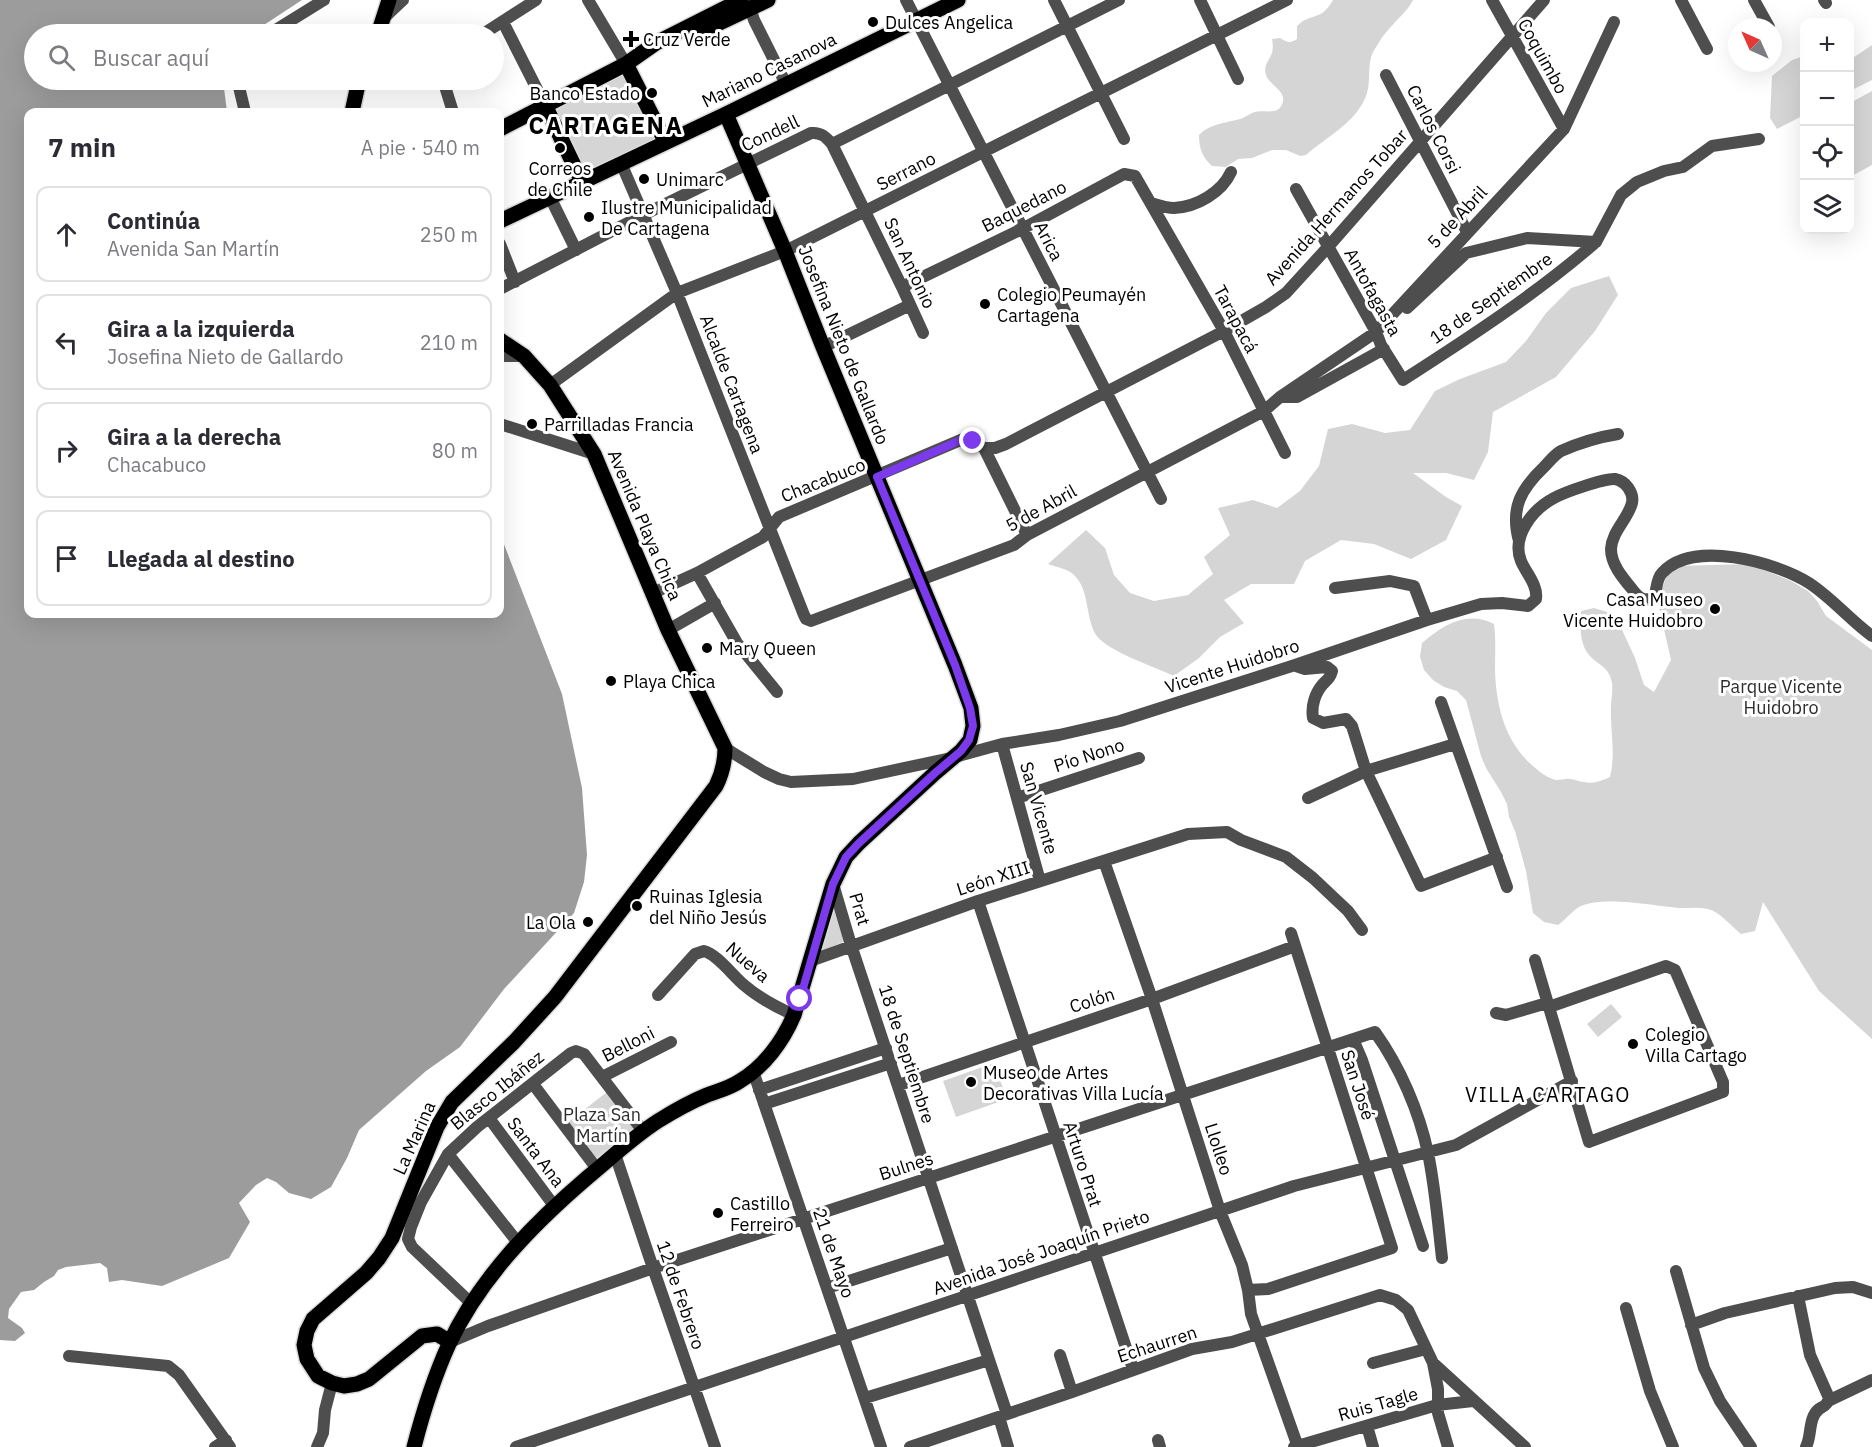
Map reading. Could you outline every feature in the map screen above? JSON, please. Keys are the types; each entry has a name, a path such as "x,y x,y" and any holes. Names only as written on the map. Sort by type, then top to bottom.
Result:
{"main road":[{"path":"382,24 389,0"},
{"path":"504,127 626,64 659,52 746,3 768,0"},
{"name":"Mariano Casanova","path":"504,219 726,114 958,0"},
{"path":"626,64 665,141"},
{"path":"353,108 357,90"},
{"path":"545,105 582,182"},
{"name":"Josefina Nieto de Gallardo","path":"726,114 785,251 955,665 970,708 973,726 966,746 951,758"},
{"name":"Avenida Playa Chica","path":"504,343 524,356 550,385 594,454 668,630 725,748"},
{"name":"La Marina","path":"332,1383 318,1376 307,1359 304,1345 309,1325 366,1273 379,1258 392,1238 446,1110 458,1094 536,1019 574,975 716,786 723,770 725,748"},
{"path":"414,1447 424,1408 450,1342 490,1278 555,1207 643,1131 697,1099 732,1086 753,1071 779,1043 794,1015 833,884 846,857 951,758"},
{"path":"332,1383 344,1386 363,1382 422,1336 437,1334 450,1342"}],"street":[{"path":"285,24 324,0"},
{"path":"385,17 403,0"},
{"path":"500,24 536,0"},
{"path":"588,0 626,64"},
{"name":"Arica","path":"906,0 1161,499"},
{"path":"1054,0 1124,139"},
{"path":"832,144 1119,0"},
{"path":"1200,0 1238,79"},
{"name":"Serrano","path":"550,385 677,293 785,251 1287,0"},
{"name":"Coquimbo","path":"1492,0 1564,129"},
{"name":"Avenida Hermanos Tobar","path":"984,448 995,448 1006,444 1224,331 1281,297 1292,288 1544,0"},
{"path":"1682,0 1707,49"},
{"path":"1754,0 1764,18"},
{"path":"746,3 786,84"},
{"path":"503,22 545,105"},
{"name":"5 de Abril","path":"807,619 811,621 1014,545 1027,535 1263,411 1376,332 1564,129 1614,22"},
{"name":"Carlos Corsi","path":"1386,75 1467,232"},
{"path":"239,90 244,108"},
{"path":"446,90 452,108"},
{"name":"Condell","path":"504,287 643,215 811,133 820,134 832,144"},
{"path":"1376,332 1390,324 1466,253 1527,238 1596,242 1621,195 1637,182 1664,171 1683,167 1712,146 1759,139"},
{"name":"San Antonio","path":"832,144 923,333"},
{"name":"Alcalde Cartagena","path":"621,163 677,293 807,619"},
{"path":"1151,203 1173,208 1202,200 1225,183 1232,172"},
{"name":"Baquedano","path":"902,287 1022,229 1124,174 1135,176 1151,203"},
{"name":"Antofagasta","path":"1296,189 1376,332 1383,349 1404,380"},
{"path":"550,197 576,250"},
{"name":"Tarapacá","path":"1151,203 1224,331 1285,453"},
{"name":"18 de Septiembre","path":"1404,380 1557,276 1596,242"},
{"path":"504,254 515,282"},
{"path":"823,347 910,305"},
{"name":"5 de Abril","path":"1280,397 1297,397 1383,349"},
{"path":"504,356 524,356"},
{"path":"504,425 594,454"},
{"path":"1519,541 1516,525 1517,509 1522,493 1531,480 1558,452 1596,438 1618,434"},
{"name":"Chacabuco","path":"653,593 698,573 763,537 779,517 963,439 973,441 984,448"},
{"path":"984,448 1027,535"},
{"path":"1519,541 1528,522 1553,498 1577,489 1612,479 1616,480 1624,483 1632,498 1631,506 1614,537 1611,552 1622,577 1642,599 1654,598 1658,578 1668,567 1680,560 1720,556 1747,559 1773,566 1808,583 1872,636"},
{"name":"Vicente Huidobro","path":"725,748 764,772 791,782 853,778 1120,720 1481,604 1502,603 1524,606 1531,604 1536,599 1536,592 1521,560 1519,541"},
{"path":"698,573 737,643 777,692"},
{"path":"1335,588 1389,581 1414,586 1427,620"},
{"path":"668,630 715,603"},
{"path":"1295,665 1300,669 1328,668 1332,671 1330,678 1322,684 1314,700 1311,710 1313,718 1323,723 1346,719 1352,726 1366,771 1421,886 1497,857"},
{"path":"1441,702 1507,887"},
{"name":"San Vicente","path":"1002,744 1040,881"},
{"path":"1308,798 1366,771 1455,744"},
{"name":"Pío Nono","path":"1017,798 1139,758"},
{"name":"León XIII","path":"810,961 978,901 1188,834 1227,832 1241,840 1286,857 1313,878 1348,911 1362,930"},
{"name":"Llolleo","path":"1104,861 1152,999 1220,1211 1242,1265 1251,1314 1297,1447"},
{"name":"Prat","path":"833,884 852,945"},
{"name":"Arturo Prat","path":"978,901 1133,1369"},
{"name":"San José","path":"1248,1290 1268,1289 1392,1248 1291,933"},
{"name":"18 de Septiembre","path":"852,945 988,1360 1003,1416 1008,1447"},
{"name":"Colón","path":"899,1086 1152,999 1295,946"},
{"name":"Nueva","path":"658,994 695,954 704,951 713,955 756,994 794,1015"},
{"path":"1496,1013 1506,1015 1548,1005 1666,966 1675,970 1723,1082 1723,1092 1589,1142 1572,1081 1548,1005 1535,960"},
{"name":"Bulnes","path":"450,1342 488,1326 652,1268 1375,1032 1391,1053 1418,1117 1428,1153"},
{"path":"1353,1039 1423,1246"},
{"name":"Belloni","path":"602,1077 671,1042"},
{"path":"759,1090 886,1048"},
{"name":"Blasco Ibáñez","path":"472,1304 412,1247 408,1239 421,1202 448,1154 489,1118 576,1051 584,1054 643,1131"},
{"path":"764,1104 891,1063"},
{"name":"21 de Mayo","path":"753,1071 881,1447"},
{"name":"Avenida José Joaquín Prieto","path":"516,1447 1294,1186 1456,1145 1572,1081"},
{"path":"532,1084 597,1169"},
{"name":"Santa Ana","path":"489,1118 555,1207"},
{"path":"1428,1153 1442,1258"},
{"path":"448,1154 519,1244"},
{"name":"12 de Febrero","path":"615,1154 652,1268 715,1447"},
{"path":"827,1288 952,1248"},
{"path":"1676,1271 1699,1354 1711,1385 1751,1447"},
{"path":"1691,1325 1725,1313 1844,1287 1862,1289 1872,1293"},
{"name":"Echaurren","path":"910,1447 1192,1349 1223,1344 1375,1296 1396,1299 1405,1306 1411,1314 1426,1349"},
{"path":"1798,1296 1810,1355 1827,1393 1828,1401"},
{"path":"1626,1308 1647,1382 1673,1447"},
{"path":"1373,1363 1426,1349 1433,1363 1438,1389 1439,1418 1449,1447"},
{"path":"1060,1355 1072,1392"},
{"path":"69,1356 168,1366 179,1375 228,1443 215,1447"},
{"path":"865,1398 988,1360"},
{"path":"1433,1363 1526,1447"},
{"path":"1806,1447 1814,1416 1828,1401 1872,1380"},
{"path":"317,1447 323,1433 325,1410 332,1383"},
{"name":"Ruis Tagle","path":"1297,1447 1437,1405 1473,1401"},
{"path":"1367,1426 1373,1447"}],"green space":[{"path":"1333,0 1413,0 1373,52 1367,93 1357,112 1341,128 1306,155 1300,156 1286,150 1272,150 1252,158 1238,159 1226,167 1212,166 1202,152 1199,135 1214,126 1243,118 1253,112 1279,109 1283,101 1282,94 1268,79 1265,72 1272,51 1272,39 1295,41 1297,26 1320,14 1329,7"},
{"path":"1872,45 1872,80 1854,89 1854,72 1854,57"},
{"path":"1800,57 1800,117 1777,129 1770,118 1772,76 1777,72 1782,72 1782,68"},
{"path":"625,74 660,141 585,175 553,109"},
{"path":"1872,91 1872,165 1854,175 1854,126 1854,101"},
{"path":"1609,276 1618,295 1595,331 1556,377 1493,412 1488,452 1474,480 1446,473 1413,473 1462,506 1446,540 1411,559 1374,544 1341,540 1305,561 1294,584 1251,584 1224,600 1244,623 1220,637 1199,658 1174,676 1121,653 1102,641 1093,628 1083,588 1079,581 1069,571 1048,564 1086,530 1105,548 1114,575 1130,593 1154,601 1188,595 1213,574 1204,557 1230,535 1218,508 1253,500 1277,508 1300,491 1319,466 1328,429 1352,424 1385,433 1410,430 1435,391 1506,362 1526,341 1546,313 1571,288"},
{"name":"Parque Vicente Huidobro","path":"1750,564 1791,581 1808,591 1826,616 1872,650 1872,1039 1819,991 1763,902 1755,931 1741,934 1717,913 1702,908 1601,902 1579,907 1558,925 1544,922 1533,913 1526,871 1507,804 1481,756 1466,700 1457,691 1433,680 1424,670 1420,657 1422,643 1447,625 1465,619 1484,620 1494,624 1497,697 1504,722 1515,746 1533,766 1550,778 1597,782 1610,777 1612,768 1612,686 1608,672 1585,649 1581,631 1581,611 1594,608 1607,612 1618,621 1635,658 1644,685 1654,692 1671,660 1658,603 1667,574 1674,566"},
{"path":"832,895 846,941 815,953"},
{"path":"1611,1004 1622,1017 1598,1037 1587,1024"},
{"path":"994,1063 1007,1099 956,1117 943,1081"},
{"name":"Plaza San Martín","path":"607,1092 636,1127 595,1159 567,1123"}],"shaded area":[{"path":"0,0 302,0 265,24 24,24 24,90 224,90 226,108 24,108 24,618 504,618 504,544 562,694 582,788 587,855 584,882 574,913 504,989 460,1047 426,1071 359,1130 331,1187 311,1199 289,1193 267,1178 256,1185 239,1203 250,1222 229,1258 162,1286 122,1280 109,1282 107,1268 100,1263 58,1270 54,1276 34,1290 21,1292 9,1309 8,1318 25,1333 15,1341 0,1340"}],"place":[{"name":"Dulces Angelica","path":"873,22"},
{"name":"Cruz Verde","path":"631,39"},
{"name":"Banco Estado","path":"652,93"},
{"name":"Correos de Chile","path":"560,148"},
{"name":"Unimarc","path":"644,179"},
{"name":"Ilustre Municipalidad De Cartagena","path":"589,217"},
{"name":"Colegio Peumayén Cartagena","path":"985,304"},
{"name":"Parrilladas Francia","path":"532,424"},
{"name":"Casa Museo Vicente Huidobro","path":"1715,609"},
{"name":"Mary Queen","path":"707,648"},
{"name":"Playa Chica","path":"611,681"},
{"name":"Ruinas Iglesia del Niño Jesús","path":"637,906"},
{"name":"La Ola","path":"588,922"},
{"name":"Colegio Villa Cartago","path":"1633,1044"},
{"name":"Museo de Artes Decorativas Villa Lucía","path":"971,1082"},
{"name":"Castillo Ferreiro","path":"718,1213"}],"district":[{"name":"CARTAGENA","path":"606,125"},
{"name":"VILLA CARTAGO","path":"1548,1094"}],"route":[{"path":"800,999 833,884 846,857 961,751 971,736 973,726 970,708 955,665 877,477 963,439 973,441"}]}
